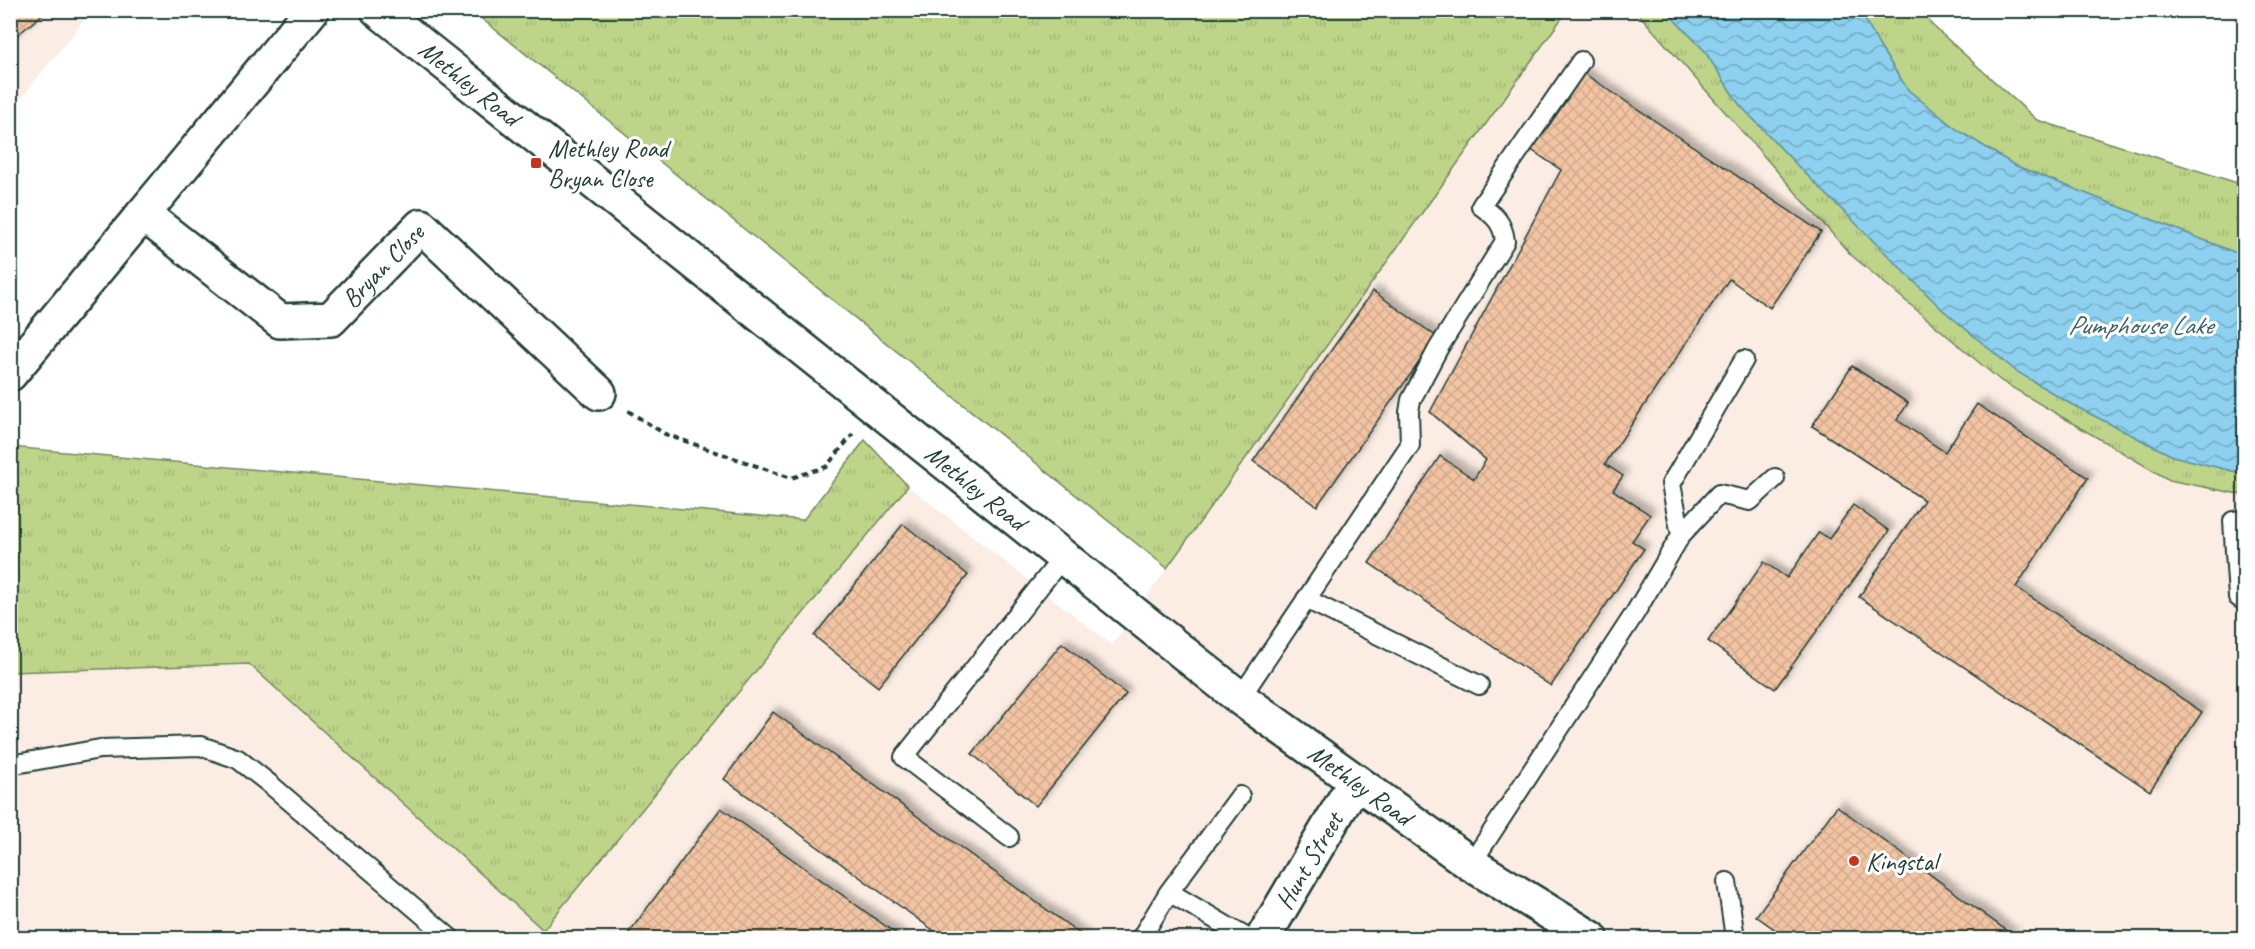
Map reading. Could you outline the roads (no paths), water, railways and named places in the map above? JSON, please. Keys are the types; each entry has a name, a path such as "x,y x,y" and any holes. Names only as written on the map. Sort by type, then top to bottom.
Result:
{"main road":[{"path":"10,374 312,10"},
{"name":"Methley Road","path":"378,10 1240,698 1471,864 1591,939"},
{"name":"Bryan Close","path":"144,214 280,321 331,319 421,226 599,393"},
{"name":"Hunt Street","path":"1263,939 1355,782"}],"lane":[{"path":"1240,698 1410,445 1411,400 1438,349 1504,241 1503,229 1497,218 1481,206 1581,61"},
{"path":"1681,535 1671,484 1744,360"},
{"path":"1471,864 1635,613 1681,535 1719,494 1750,501 1775,478"},
{"path":"2244,520 2233,520 2238,597 2244,601"},
{"path":"1009,837 904,757 1063,557"},
{"path":"1306,599 1479,685"},
{"path":"10,765 100,749 201,746 238,759 450,939"},
{"path":"1141,939 1169,892 1240,796"},
{"path":"1728,882 1736,938"},
{"path":"1169,892 1247,939"}],"water":[{"name":"Pumphouse Lake","path":"1668,11 1860,11 1908,90 1956,129 2014,165 2244,256 2244,474 2173,456 2071,404 2016,371 1943,310 1799,167 1739,104 1704,50"}],"place":[{"name":"Methley Road Bryan Close","path":"536,163"},
{"name":"Kingstal","path":"1854,861"}]}
